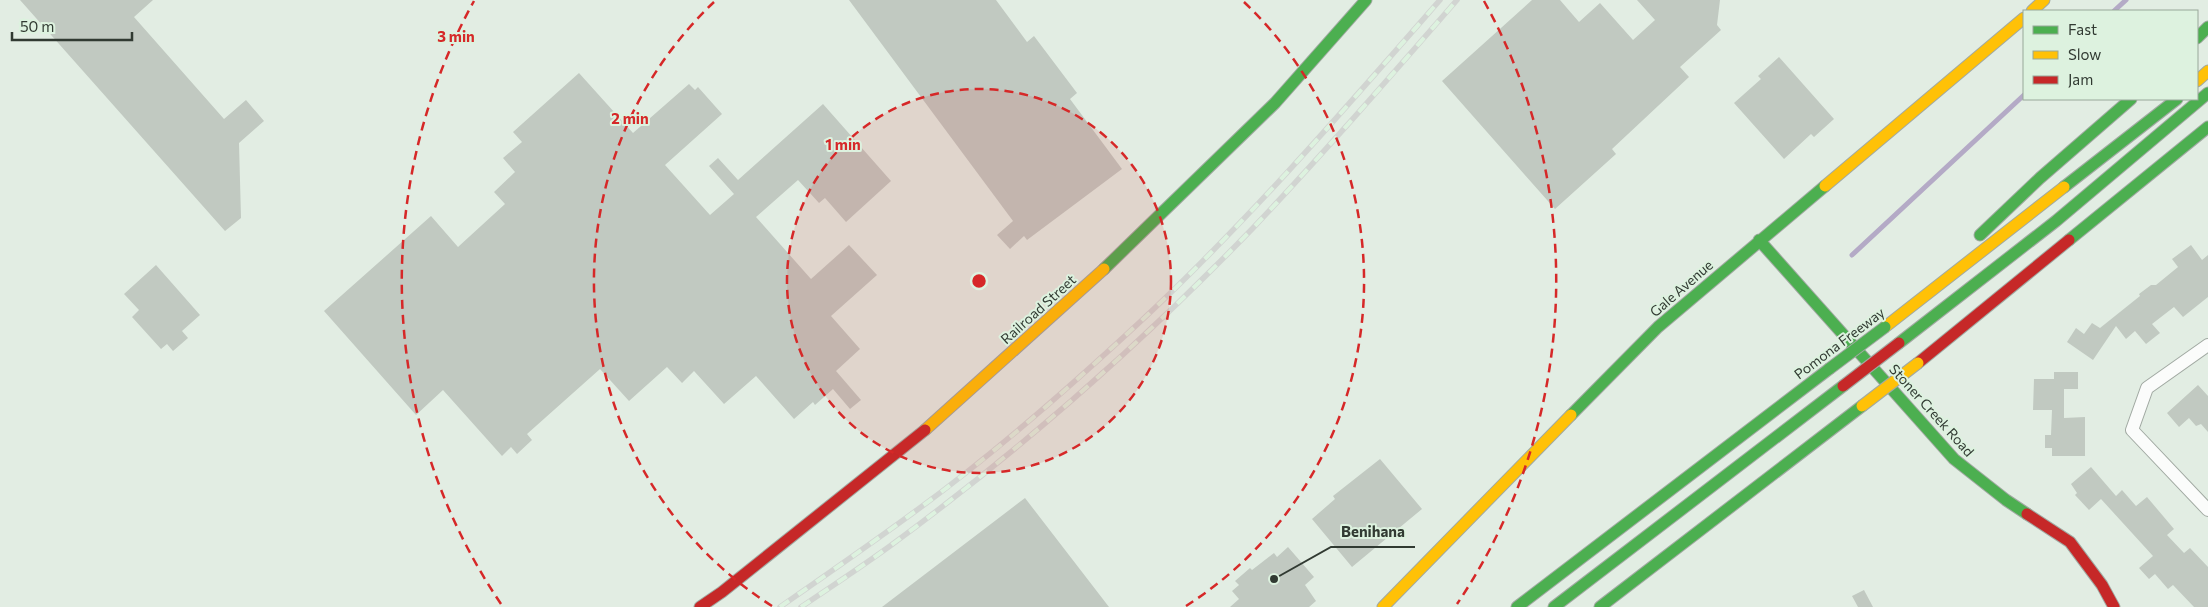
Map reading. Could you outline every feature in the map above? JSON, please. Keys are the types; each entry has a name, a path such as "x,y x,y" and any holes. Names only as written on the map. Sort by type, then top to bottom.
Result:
{"main road":[{"name":"Railroad Street","path":"700,607 722,592 941,417 1120,255 1274,103 1366,0"},
{"path":"2033,10 2044,0"},
{"name":"Gale Avenue","path":"1383,607 1658,327 2023,19"},
{"path":"2198,37 2208,27"},
{"path":"2198,80 2208,71"},
{"path":"1554,607 1979,284 2118,172 2208,94"},
{"path":"1885,326 2040,178 2130,100"},
{"name":"Pomona Freeway","path":"1517,607 1885,326 2176,100"},
{"path":"1998,282 2204,122"},
{"path":"1600,607 1918,363 2204,122"},
{"name":"Stoner Creek Road","path":"1759,240 1954,459 2006,500 2070,542 2102,585 2114,607"},
{"path":"1873,380 1887,369"}],"street":[{"path":"2208,344 2147,388 2132,430 2208,510"}],"building":[{"path":"20,0 153,0 134,17 224,119 246,100 264,121 239,143 241,218 225,231"},
{"path":"849,0 996,0 1027,42 1034,36 1077,93 1070,99 1122,169 1027,240 1024,236 1010,249 997,235 1013,221"},
{"path":"1532,0 1560,0 1579,22 1600,3 1633,40 1655,20 1637,0 1720,0 1717,25 1721,30 1680,67 1689,77 1612,149 1616,154 1555,209 1442,81"},
{"path":"1779,57 1834,119 1814,137 1811,134 1784,159 1734,103 1761,79 1758,76"},
{"path":"579,73 633,133 689,84 695,90 698,87 722,114 665,165 710,215 734,194 709,166 718,158 738,180 823,104 891,181 846,222 825,198 819,203 798,180 756,217 811,279 849,245 877,275 831,316 860,349 836,371 861,400 850,409 833,389 815,405 813,402 794,419 756,376 724,404 694,371 682,383 667,367 629,401 600,369 527,434 532,440 517,454 511,447 502,456 443,390 416,415 324,311 431,216 458,247 505,204 494,192 515,172 503,158 522,142 513,132"},
{"path":"2191,245 2202,260 2208,255 2208,297 2183,317 2174,307 2152,324 2160,333 2146,344 2135,331 2126,339 2116,326 2093,360 2067,342 2076,328 2084,334 2092,323 2100,328 2140,296 2139,294 2151,285 2156,285 2178,267 2172,259"},
{"path":"156,265 200,315 182,331 188,338 173,351 167,344 161,349 132,317 139,310 124,294"},
{"path":"2054,372 2078,372 2078,389 2064,389 2064,418 2085,417 2085,456 2052,456 2052,448 2045,448 2045,435 2051,435 2052,410 2033,410 2034,379 2054,379"},
{"path":"2198,385 2208,396 2208,432 2201,424 2196,426 2189,418 2179,427 2167,413"},
{"path":"1380,459 1422,509 1352,567 1312,519 1335,499 1333,496"},
{"path":"2091,467 2116,496 2122,490 2136,506 2147,497 2174,529 2167,535 2184,553 2190,548 2208,567 2208,607 2194,607 2173,585 2168,589 2155,574 2149,579 2139,568 2153,556 2101,499 2089,510 2075,495 2077,493 2071,484"},
{"path":"1025,498 1109,607 882,607"},
{"path":"1288,547 1314,577 1305,585 1316,601 1309,607 1230,607 1239,599 1232,591 1239,585 1235,581 1250,568 1252,570 1274,553 1277,557"},
{"path":"1864,590 1873,607 1858,607 1852,596"}],"waterway":[{"path":"2115,10 2126,0"},
{"path":"1852,255 2023,96"}],"railway":[{"path":"780,607 975,466 1032,419 1114,346 1181,283 1257,204 1331,124 1440,0"},
{"path":"801,607 879,554 938,510 1032,434 1123,354 1211,271 1253,228 1331,144 1457,0"}],"traffic: fast":[{"path":"1104,269 1275,103 1366,0"},
{"path":"2198,37 2208,27"},
{"path":"1899,343 2056,221 2208,93"},
{"path":"1980,235 2040,178 2130,100"},
{"path":"2064,187 2176,100"},
{"path":"2069,240 2208,127"},
{"path":"1571,415 1658,327 1825,186"},
{"path":"1759,240 1954,459 2027,514"},
{"path":"1829,369 1885,327"},
{"path":"1517,607 1829,369"},
{"path":"1554,607 1843,386"},
{"path":"1600,607 1862,406"}],"traffic: slow":[{"path":"2033,10 2044,0"},
{"path":"1825,186 2023,19"},
{"path":"2198,80 2208,71"},
{"path":"1885,327 2064,187"},
{"path":"925,430 1104,269"},
{"path":"1862,406 1918,363"},
{"path":"1383,607 1571,415"}],"traffic: jam":[{"path":"1918,363 2069,240"},
{"path":"1843,386 1899,343"},
{"path":"700,607 722,592 925,430"},
{"path":"2027,514 2070,542 2102,585 2114,607"}],"place":[{"name":"Benihana","path":"1274,579"}]}
